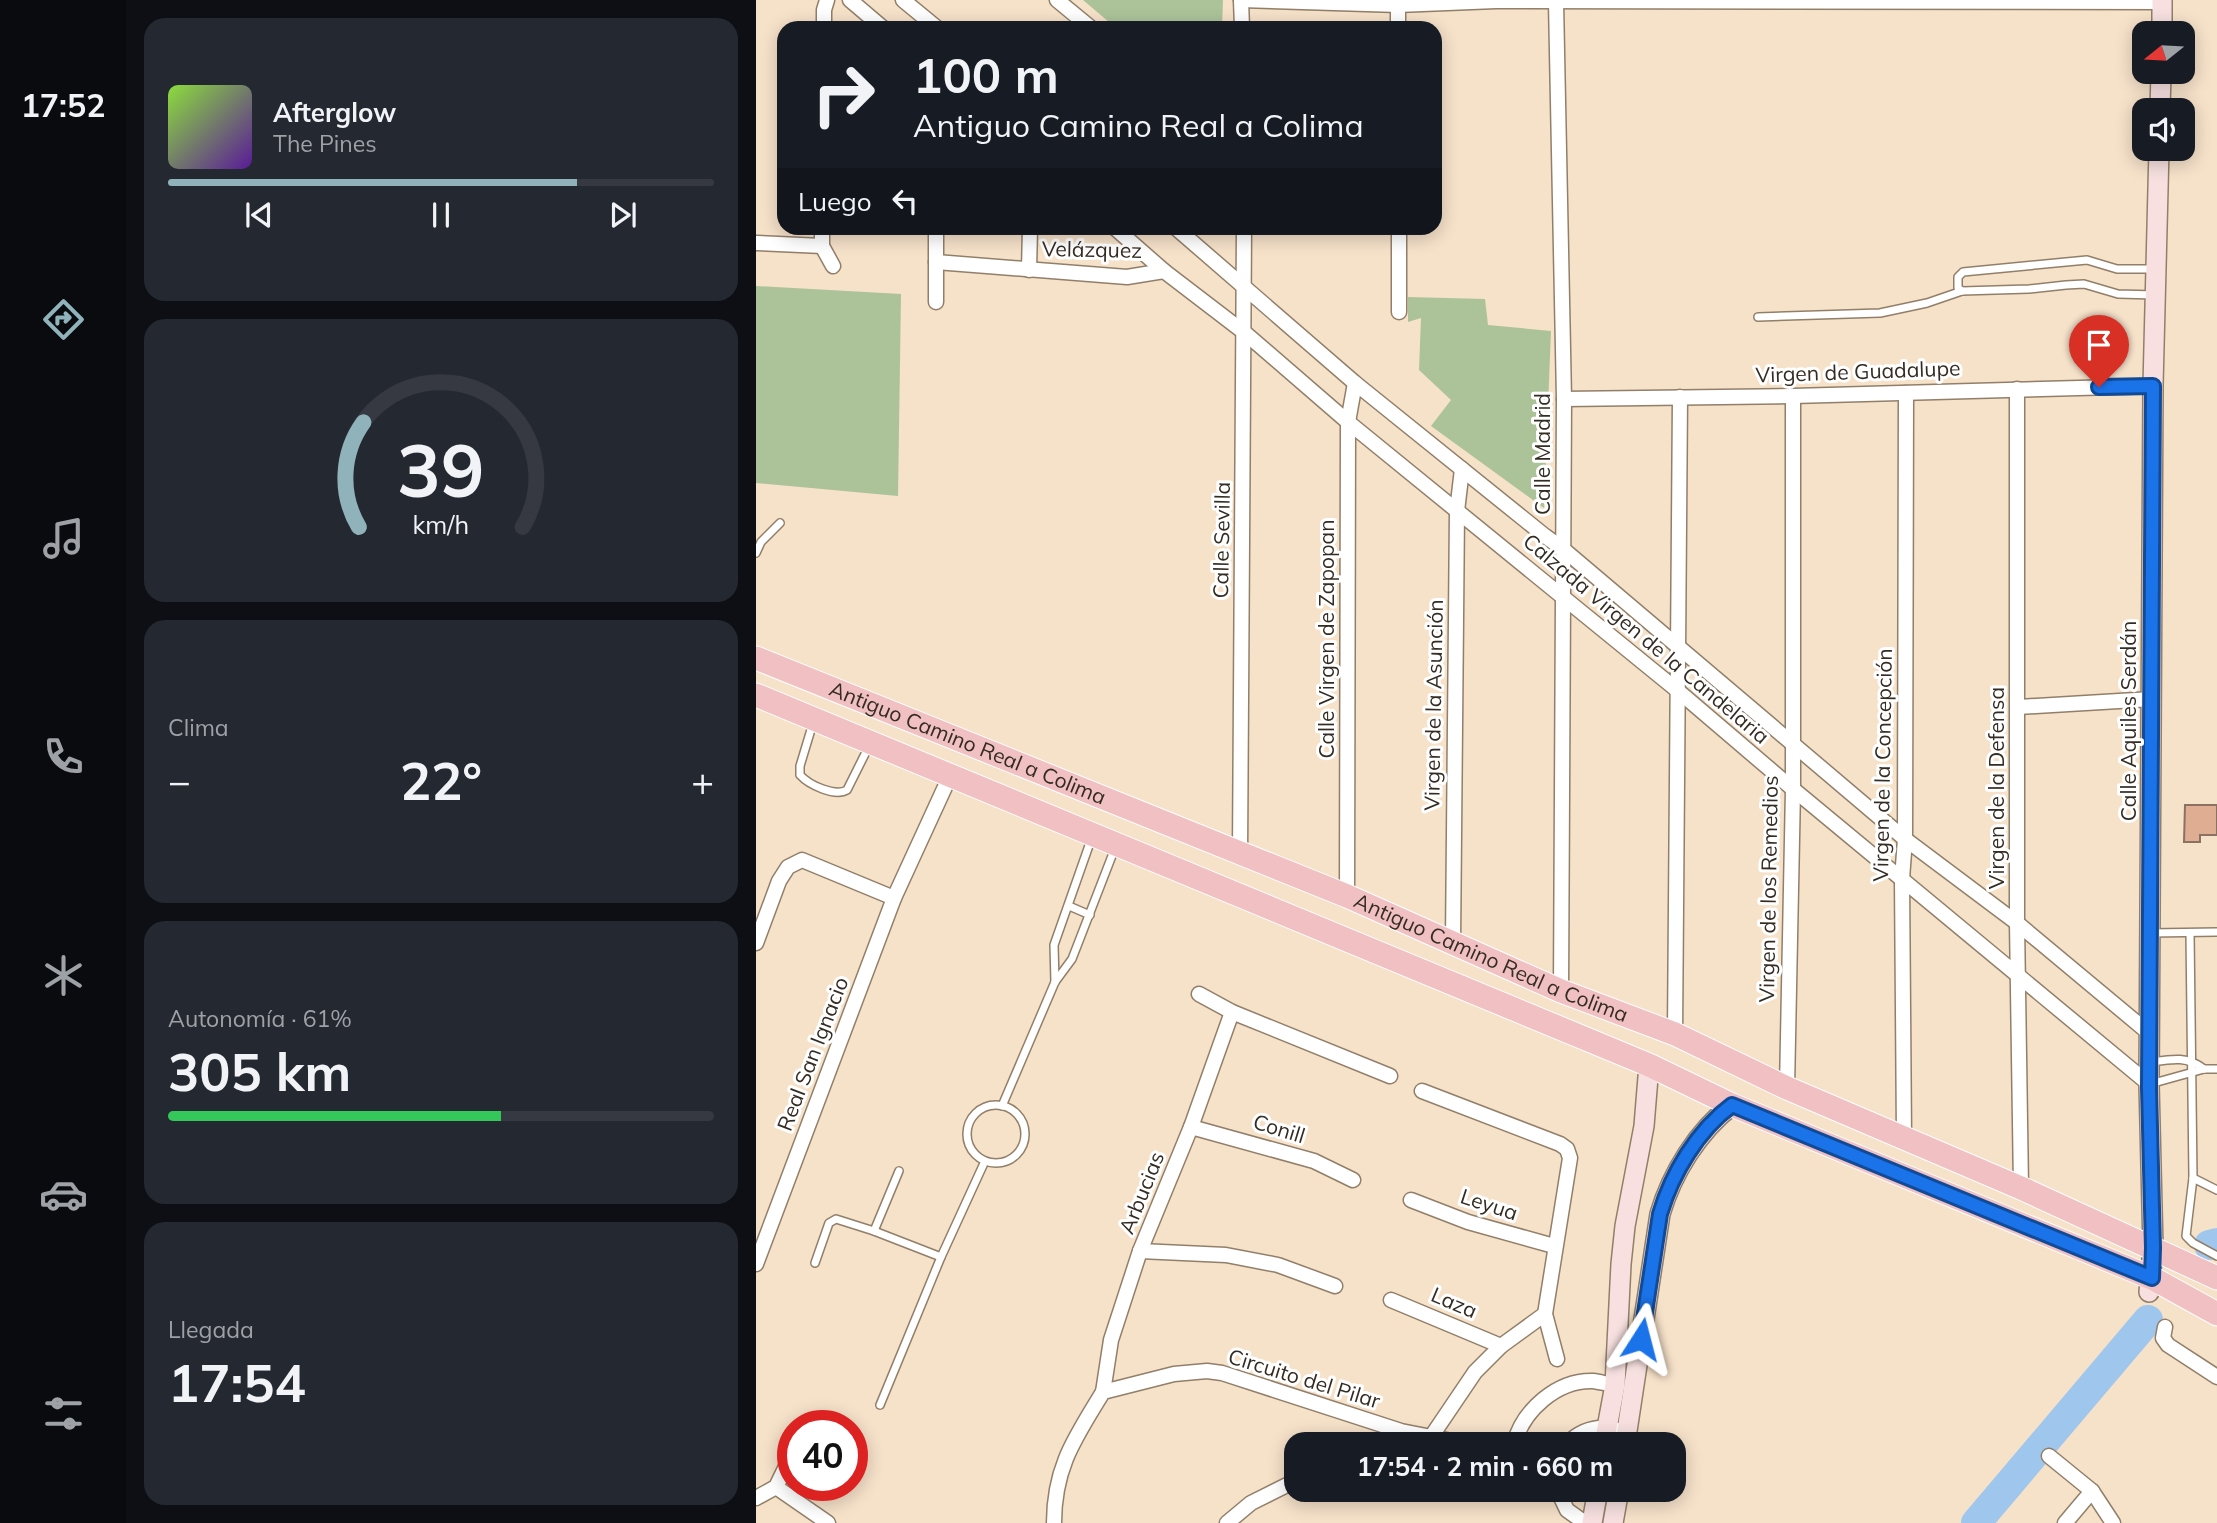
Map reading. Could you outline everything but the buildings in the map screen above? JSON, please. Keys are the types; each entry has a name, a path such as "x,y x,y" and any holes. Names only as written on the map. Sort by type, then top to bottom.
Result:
{"main road":[{"name":"Antiguo Camino Real a Colima","path":"756,658 1347,896 1560,991 1675,1034 1787,1088 2021,1188 2217,1278"},
{"name":"Antiguo Camino Real a Colima","path":"756,695 1649,1065 1732,1105 1966,1201 2051,1245 2150,1285"},
{"path":"2150,1285 2217,1314"},
{"path":"2150,1285 2197,1318 2217,1322"}],"street":[{"path":"825,21 827,0"},
{"path":"850,0 875,21"},
{"path":"903,0 928,21"},
{"path":"1057,0 1082,21"},
{"path":"1242,21 1241,0 1398,5 1496,1 2162,1 2162,21"},
{"name":"Calle Madrid","path":"1556,2 1564,399 1560,991"},
{"path":"1398,5 1398,21"},
{"name":"Calle Aquiles Serdán","path":"2150,1285 2153,1248 2149,1033 2153,386 2159,161"},
{"path":"822,235 822,246 833,266"},
{"path":"936,235 936,302"},
{"path":"1029,270 1030,235"},
{"name":"Calzada Virgen de la Candelaria","path":"1123,235 1677,690 2149,1084"},
{"name":"Calzada Virgen de la Candelaria","path":"1184,235 1355,383 1563,549 1905,839 2017,923 2149,1033"},
{"name":"Calle Sevilla","path":"1240,854 1244,235"},
{"path":"1399,235 1399,312"},
{"path":"756,243 822,246"},
{"name":"Velázquez","path":"936,262 1127,277 1164,271"},
{"name":"Calle Virgen de Zapopan","path":"1347,896 1348,422 1355,383"},
{"name":"Virgen de Guadalupe","path":"1564,399 2153,386"},
{"name":"Virgen de la Defensa","path":"2017,389 2017,974 2021,1188"},
{"name":"Virgen de la Concepción","path":"1904,1138 1902,879 1905,839 1906,393"},
{"name":"Virgen de los Remedios","path":"1787,1088 1793,789 1793,396"},
{"path":"1675,1034 1680,397"},
{"name":"Virgen de la Asunción","path":"1453,942 1457,510 1462,469"},
{"path":"2019,707 2152,699"},
{"name":"Real San Ignacio","path":"756,1264 894,898 950,776"},
{"path":"756,943 779,881 788,867 802,860 894,898"},
{"path":"1199,994 1232,1013 1390,1076"},
{"name":"Arbucias","path":"1103,1392 1111,1340 1140,1251 1191,1126 1232,1013"},
{"path":"1615,1432 1615,1385 1625,1226 1644,1126 1649,1065"},
{"path":"1422,1091 1567,1149 1570,1158 1545,1314 1557,1359"},
{"path":"1616,1432 1649,1293 1660,1214 1665,1198 1702,1133 1717,1116 1732,1105"},
{"name":"Conill","path":"1191,1126 1314,1161 1353,1180"},
{"name":"Leyua","path":"1411,1200 1468,1222 1554,1246"},
{"path":"1140,1251 1226,1255 1278,1265 1335,1286"},
{"path":"1621,1291 1649,1293"},
{"name":"Laza","path":"1391,1300 1501,1346"},
{"path":"1434,1432 1475,1372 1501,1346 1545,1314"},
{"path":"2165,1327 2163,1338 2168,1345 2217,1377"},
{"name":"Circuito del Pilar","path":"1103,1392 1174,1374 1207,1371 1222,1373 1404,1432"},
{"path":"1519,1432 1534,1406 1552,1394 1590,1381 1615,1385"},
{"path":"1054,1523 1058,1478 1067,1454 1103,1392"},
{"path":"1582,1432 1590,1429 1599,1432"},
{"path":"2049,1456 2092,1491 2113,1523"},
{"path":"1227,1523 1251,1503 1284,1486"},
{"path":"756,1497 776,1487 828,1523"},
{"path":"2065,1523 2092,1491"},
{"path":"1563,1502 1567,1510 1584,1523"},
{"path":"1592,1523 1596,1502"},
{"path":"1613,1523 1617,1502"}],"lane":[{"path":"1962,291 1958,288 1958,277 1963,272 2087,260 2118,269 2157,269"},
{"path":"1759,317 1880,313 1927,303 1962,291 2084,284 2118,294 2156,295"},
{"path":"756,552 761,542 780,523"},
{"path":"814,719 800,766 800,775 834,793 847,790 870,743"},
{"path":"1055,982 1054,945 1094,833"},
{"path":"1002,1106 1055,982 1072,959 1117,843"},
{"path":"1069,906 1090,915"},
{"path":"2150,933 2217,932"},
{"path":"2190,933 2193,1178 2186,1238 2217,1256"},
{"path":"2150,1062 2169,1059 2193,1060 2204,1069"},
{"path":"2149,1084 2204,1069 2217,1069"},
{"path":"1002,1106 1021,1120 1024,1143 1021,1150 1009,1161 985,1161 970,1147 969,1126 982,1109 1002,1106"},
{"path":"880,1405 941,1257 985,1161"},
{"path":"874,1231 898,1171"},
{"path":"2193,1178 2217,1190"},
{"path":"815,1263 829,1223 833,1220 874,1231 941,1257"}],"green space":[{"path":"1083,0 1223,0 1222,21 1108,21"},
{"path":"756,286 901,294 898,496 756,483"},
{"path":"1408,297 1485,299 1488,325 1551,331 1544,508 1431,426 1451,400 1419,370 1421,318 1408,322"}],"waterway":[{"path":"2209,1245 2217,1243"},
{"path":"1976,1523 2148,1320"}],"route":[{"path":"1641,1339 1660,1214 1665,1198 1702,1133 1717,1116 1732,1105 2152,1278 2149,1033 2153,386 2099,387"}]}
